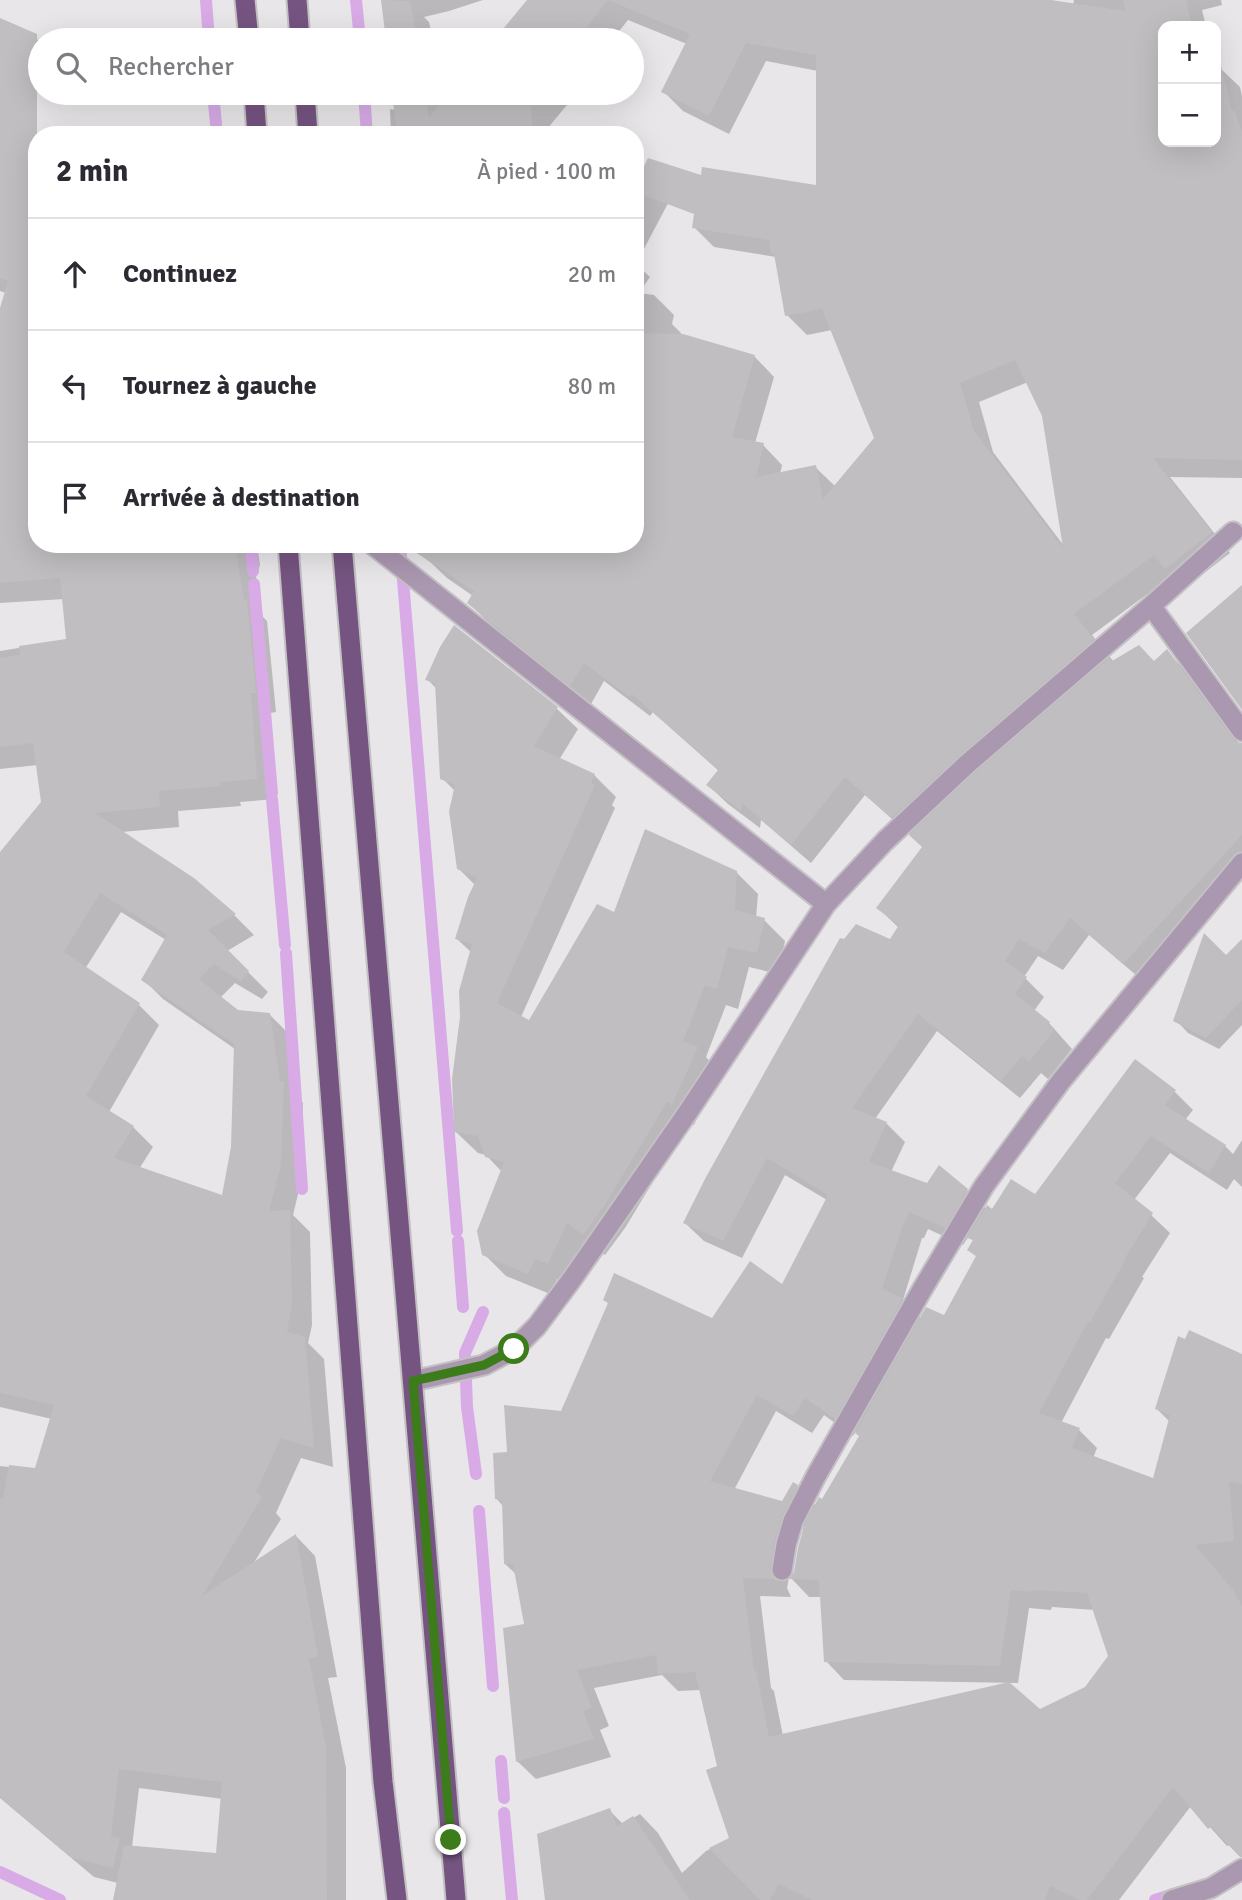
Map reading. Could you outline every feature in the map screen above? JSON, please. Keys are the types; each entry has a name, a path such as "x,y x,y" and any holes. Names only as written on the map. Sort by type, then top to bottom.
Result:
{"main road":[{"path":"244,0 248,28"},
{"path":"297,0 299,28"},
{"path":"255,105 256,126"},
{"path":"306,105 307,126"},
{"path":"289,553 383,1782 397,1900"},
{"path":"343,553 456,1900"}],"street":[{"path":"413,1381 484,1365 514,1349 537,1326 688,1112 826,904 885,841 966,765 1233,532"},
{"path":"383,553 826,904"},
{"path":"1151,606 1242,731"},
{"path":"782,1570 793,1521 816,1476 984,1186 1061,1081 1242,863"},
{"path":"1172,1900 1211,1888 1242,1869"}],"building":[{"path":"381,0 410,1 415,28 384,28"},
{"path":"527,0 608,0 586,28 504,28"},
{"path":"608,0 1051,0 1125,11 1123,0 1186,0 1191,21 1158,21 1158,147 1221,147 1221,66 1232,111 1234,110 1242,132 1242,460 1153,458 1212,532 1165,569 1154,555 1074,614 1094,639 958,756 891,818 845,777 791,845 742,803 741,811 706,785 718,770 632,694 630,697 584,663 570,686 467,603 474,591 417,553 644,553 644,333 683,334 755,355 732,437 764,443 756,477 816,465 823,499 874,438 822,309 785,316 769,240 692,228 694,214 644,195 644,166 648,158 701,175 702,167 816,185 816,55 746,43 709,116 661,92 690,34","holes":["1015,360 1042,416 1063,548 974,431 960,383"]},
{"path":"0,18 28,30 28,105 37,105 37,126 28,126 28,553 236,553 244,600 247,599 256,693 251,693 257,779 221,782 221,786 159,791 160,807 95,813 194,878 236,914 208,930 249,971 241,981 214,964 199,979 238,1010 270,1013 280,1081 284,1081 281,1165 269,1211 290,1210 292,1304 287,1332 305,1337 314,1448 281,1438 256,1492 262,1497 202,1596 296,1534 318,1657 309,1659 326,1747 327,1900 113,1900 124,1845 216,1853 222,1782 119,1769 111,1836 120,1838 113,1868 72,1858 0,1797 0,1499 3,1499 9,1465 35,1468 54,1405 0,1393 0,852 41,802 33,743 0,747 0,658 20,655 19,646 66,639 60,578 0,583 0,308 8,281 0,278","holes":["100,893 167,935 141,980 234,1044 231,1147 222,1195 114,1158 134,1126 86,1096 140,1003 64,952"]},
{"path":"393,105 427,105 429,117 439,105 531,105 532,126 396,126"},
{"path":"1242,585 1242,710 1186,633"},
{"path":"454,625 558,707 534,746 595,774 591,783 595,785 497,1003 529,1020 597,904 614,912 645,829 737,871 735,910 765,918 757,953 728,947 717,989 705,985 683,1041 698,1047 672,1105 667,1102 604,1206 583,1235 567,1223 548,1264 535,1259 528,1274 482,1255 477,1231 504,1162 485,1157 478,1136 454,1132 452,1079 460,1017 459,991 472,944 455,939 477,878 457,869 449,811 455,785 440,779 435,683 425,680 440,647"},
{"path":"1139,645 1154,661 1167,649 1232,738 1242,743 1242,835 1123,964 1070,918 1045,953 1019,939 1005,961 1027,977 1015,994 1055,1029 1029,1062 1022,1056 1001,1081 918,1014 852,1108 887,1122 869,1162 927,1183 939,1165 968,1189 945,1228 909,1212 882,1289 903,1298 835,1419 805,1398 793,1416 757,1395 710,1481 782,1501 793,1482 798,1485 782,1516 774,1542 770,1569 774,1579 743,1578 754,1671 756,1670 769,1737 1009,1682 1040,1709 1085,1687 1108,1656 1087,1593 1011,1590 1000,1666 824,1662 819,1580 789,1579 794,1572 804,1526 819,1497 822,1499 859,1436 855,1433 926,1307 944,1315 976,1256 967,1250 973,1240 967,1238 987,1205 992,1209 1011,1179 1035,1194 1135,1059 1176,1090 1165,1105 1226,1145 1209,1173 1151,1136 1115,1183 1153,1213 1090,1322 1088,1321 1039,1413 1080,1428 1072,1448 1153,1478 1170,1415 1155,1409 1178,1336 1185,1339 1189,1330 1242,1354 1242,1484 1229,1481 1234,1541 1195,1545 1233,1590 1242,1606 1242,1857 1211,1827 1208,1829 1173,1787 1087,1900 1079,1900 1050,1886 1045,1900 812,1900 779,1884 770,1900 760,1900 709,1848 729,1838 706,1770 717,1766 695,1672 658,1674 656,1655 577,1670 592,1708 583,1711 594,1739 516,1762 503,1628 524,1624 513,1564 504,1564 502,1501 495,1499 493,1453 507,1452 504,1405 561,1411 608,1303 603,1300 614,1273 712,1318 750,1261 782,1284 828,1195 767,1158 723,1241 683,1223 706,1177 840,938 844,939 856,924 890,939 899,925 876,908 922,847 909,835 974,774 1109,658 1112,661"},
{"path":"1204,933 1226,955 1242,939 1242,1000 1206,1038 1173,1021"},
{"path":"610,1808 617,1826 633,1816 690,1900 545,1900 537,1834"}],"waterway":[{"path":"206,0 208,28"},
{"path":"356,0 359,28"},
{"path":"214,105 216,124"},
{"path":"365,105 366,126"},
{"path":"252,553 253,571"},
{"path":"401,553 457,1231"},
{"path":"254,584 272,793"},
{"path":"272,799 285,945"},
{"path":"286,953 302,1189"},
{"path":"458,1241 463,1307"},
{"path":"476,1474 467,1407 465,1353 483,1312"},
{"path":"479,1511 493,1686"},
{"path":"501,1761 504,1798"},
{"path":"504,1813 512,1900"},
{"path":"0,1872 60,1900"},
{"path":"1155,1900 1177,1893"}],"route":[{"path":"451,1840 413,1381 484,1365 514,1349"}]}
